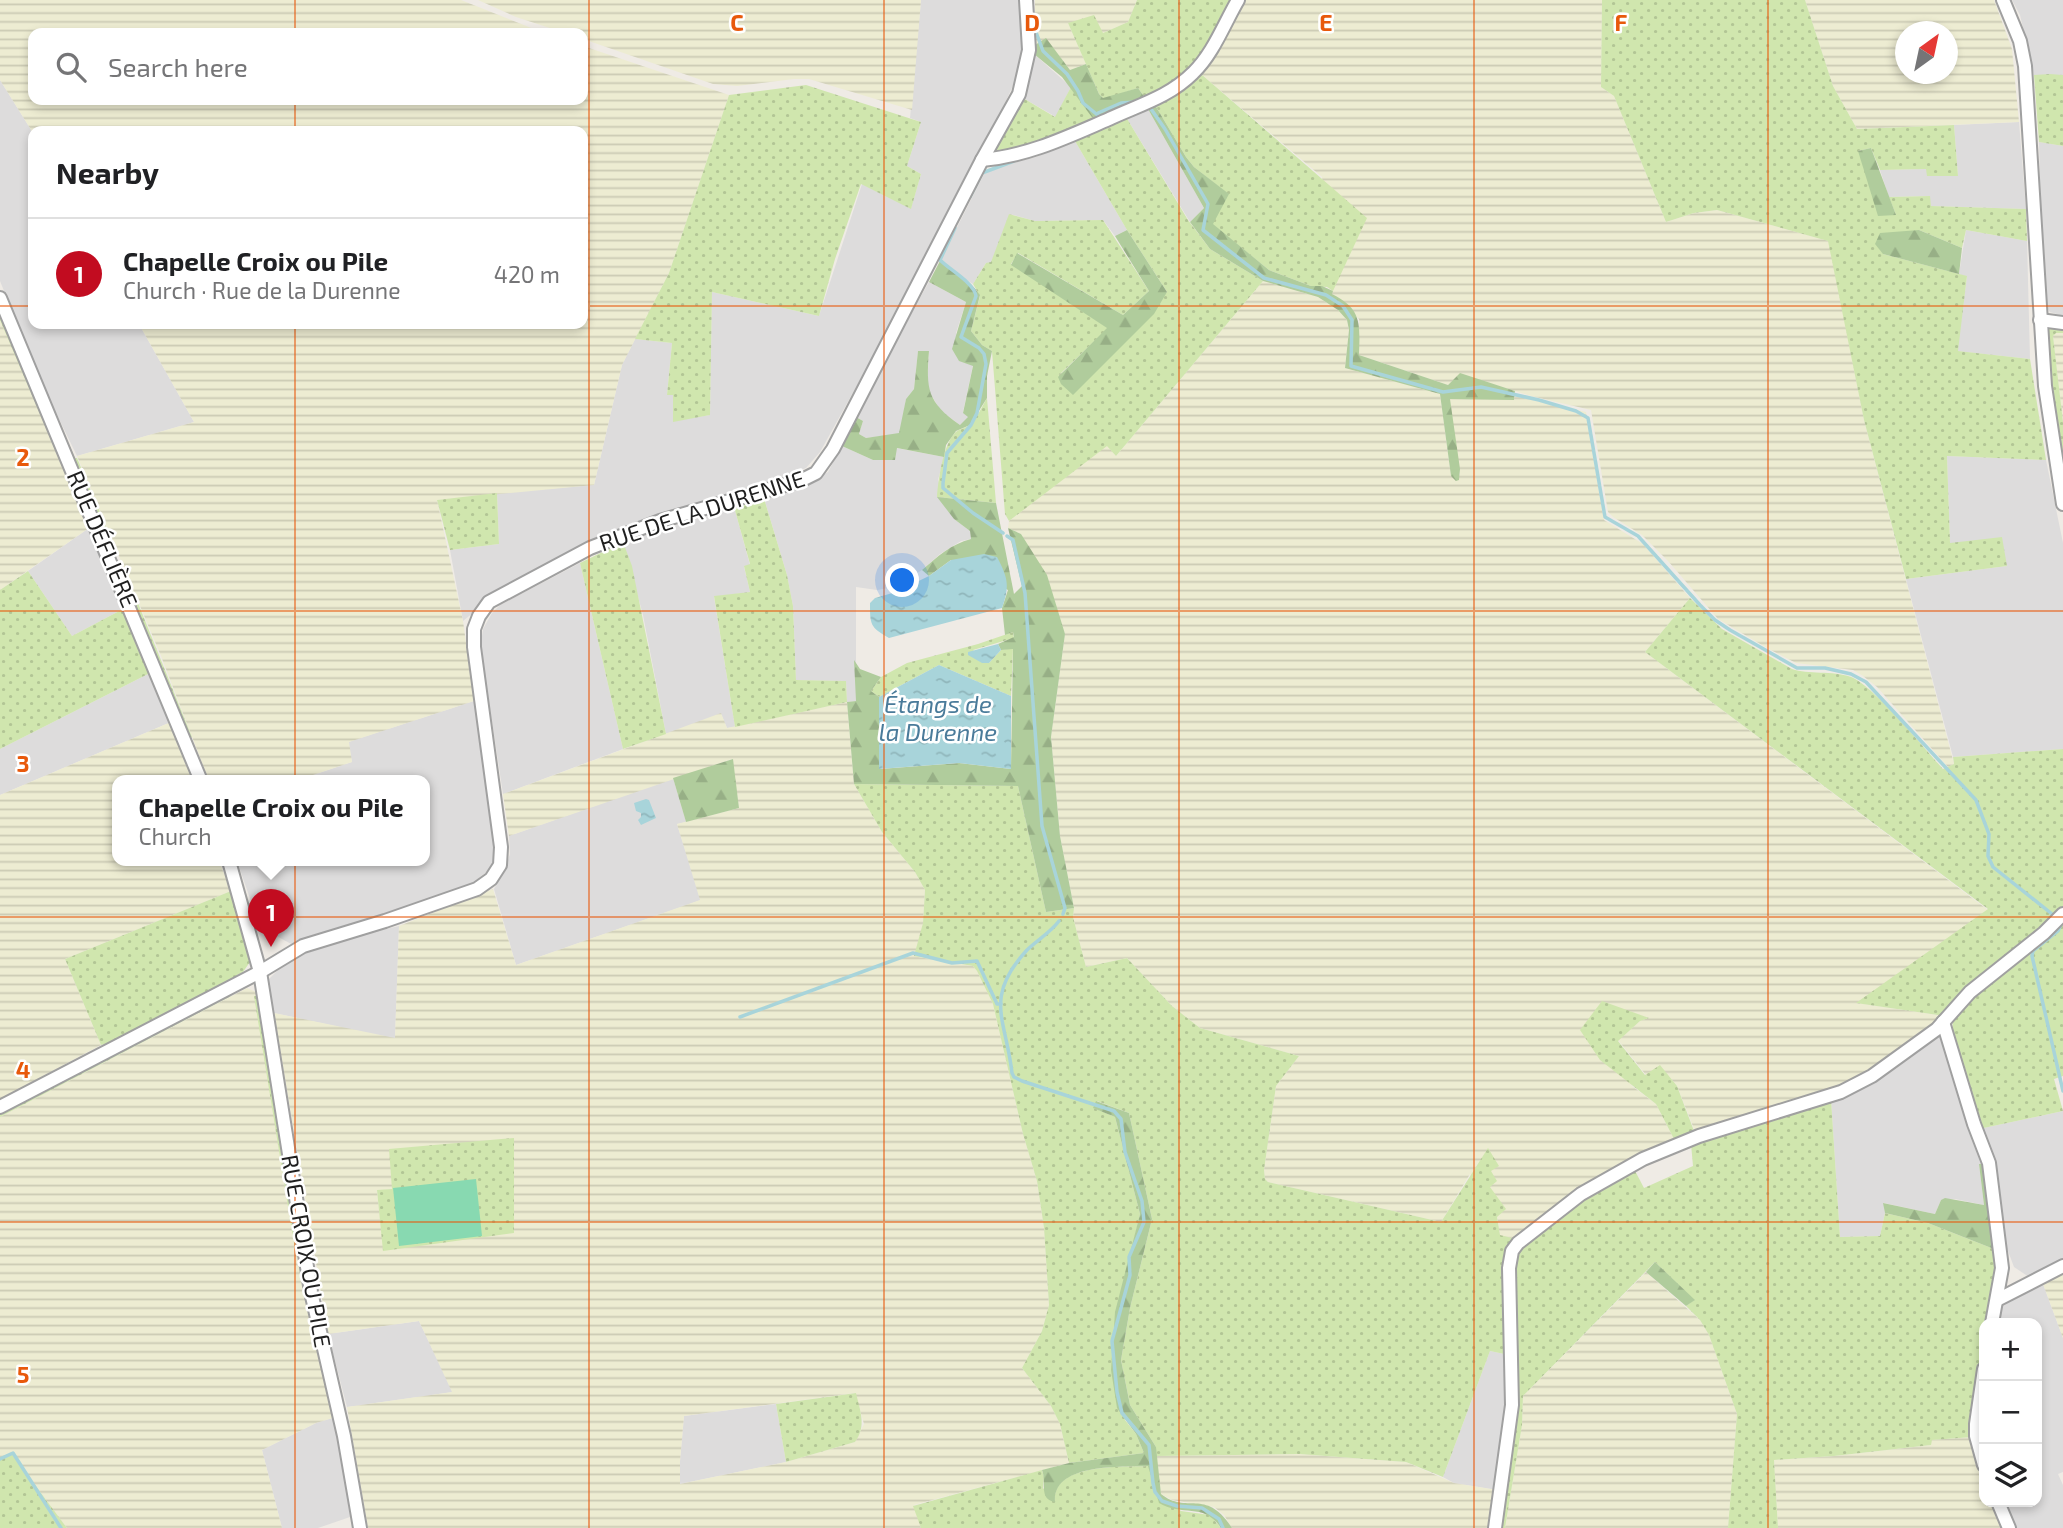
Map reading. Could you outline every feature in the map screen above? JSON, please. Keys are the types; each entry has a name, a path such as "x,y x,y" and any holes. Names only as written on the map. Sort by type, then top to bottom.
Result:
{"street":[{"name":"RUE DE LA DURENNE","path":"260,972 303,946 477,889 491,879 500,865 501,848 474,646 474,629 489,601 590,548 660,521 802,480 816,473 833,449 982,160 1019,94 1029,50 1026,0"},
{"path":"982,160 999,159 1052,145 1110,118 1135,110 1181,83 1195,71 1211,48 1238,0"},
{"path":"2003,0 2020,41 2025,66 2045,386 2063,504"},
{"name":"RUE DÉFLIÈRE","path":"0,298 199,775"},
{"path":"2040,320 2063,323"},
{"path":"0,1107 260,972 230,866"},
{"path":"1495,1528 1512,1405 1509,1268 1518,1242 1581,1194 1631,1165 1699,1136 1851,1088 1872,1076 1944,1023 1970,992 2044,933 2063,914"},
{"name":"RUE CROIX OU PILE","path":"260,972 309,1284 344,1436 360,1528"},
{"path":"1944,1023 1971,1115 1989,1163 2002,1268 1993,1318"},
{"path":"1997,1300 2063,1266"},
{"path":"2002,1268 2010,1277 2027,1285"},
{"path":"1979,1447 1976,1424 1982,1381"},
{"path":"2000,1507 2009,1528"}],"shaded area":[{"path":"921,0 1021,0 1024,46 1016,79 994,127 895,317 820,452 806,468 771,483 700,503 495,595 463,621 450,550 499,544 497,493 594,485 622,365 635,339 672,343 667,395 673,395 673,421 710,415 712,292 819,316 862,184 911,208 921,174 907,166 921,122 910,118"},
{"path":"2012,0 2063,0 2063,75 2034,75 2020,15"},
{"path":"1034,54 1071,87 1056,117 1023,98"},
{"path":"0,80 29,126 28,329 142,329 194,422 77,456 42,384 0,281"},
{"path":"1148,109 1204,208 1190,222 1126,117"},
{"path":"2019,122 2026,209 1931,206 1929,196 1889,197 1880,170 1926,169 1958,176 1954,125"},
{"path":"1075,141 1127,230 1115,236 1103,220 1035,221 1010,214 991,263 986,263 973,284 955,273 941,259 984,174"},
{"path":"2039,142 2063,146 2063,316 2050,312 2043,302"},
{"path":"1966,230 2027,241 2030,359 1957,351 1967,277 1959,274"},
{"path":"929,282 966,302 956,333 973,365 963,412 969,417 960,425 940,410 927,387 929,352 918,351 914,389 906,399 899,434 866,438 859,434 863,421 856,417 881,367 891,335 904,326"},
{"path":"842,446 873,460 896,448 944,457 938,480 948,509 954,519 970,531 971,539 961,541 940,554 922,570 894,587 877,590 856,587 856,701 847,702 846,681 796,680 793,606 787,575 764,498 801,488 828,472"},
{"path":"1947,456 2046,460 2063,543 2063,749 1953,757 1906,579 2007,566 1950,544"},
{"path":"734,507 750,565 744,567 750,592 714,597 735,727 727,728 721,714 666,734 643,615 623,542"},
{"path":"89,528 123,609 72,636 28,571"},
{"path":"580,563 623,749 503,794 484,669 481,643 483,629 500,605"},
{"path":"150,673 171,722 0,795 0,749"},
{"path":"474,701 497,844 495,859 489,870 466,888 295,946 269,932 262,933 239,866 430,866 430,775 313,775 352,762 348,742"},
{"path":"673,778 686,822 677,824 701,900 516,965 494,889 510,854 509,836"},
{"path":"399,926 395,1039 274,1013 268,980 288,960 338,940"},
{"path":"1937,1035 1944,1037 1986,1164 1979,1164 1984,1205 1955,1199 1941,1200 1935,1214 1884,1203 1885,1213 1880,1236 1840,1237 1831,1099"},
{"path":"2063,1111 2063,1263 2029,1277 2014,1267 2002,1235 1979,1129"},
{"path":"2043,1284 2063,1338 2063,1472 2058,1474 2063,1485 2063,1528 2012,1528 2003,1507 2042,1507 2042,1318 1998,1318 2001,1308 2020,1292"},
{"path":"419,1321 453,1392 347,1407 328,1334"},
{"path":"1490,1351 1509,1355 1510,1396 1497,1490 1454,1483 1443,1477"},
{"path":"776,1404 786,1462 680,1484 684,1416"},
{"path":"336,1417 350,1517 318,1528 282,1528 262,1450 316,1423"}],"green space":[{"path":"0,0 461,0 531,28 28,28 28,105 588,105 588,48 729,95 669,273 622,365 594,485 437,500 463,621 474,701 349,742 352,762 313,775 207,775 161,656 77,456 194,422 142,329 588,329 588,126 29,126 0,80"},
{"path":"478,0 921,0 912,110 809,79 737,86 713,84 588,41 588,28 550,28"},
{"path":"1035,0 1137,0 1128,22 1103,33 1068,23 1086,64 1070,70 1046,39 1035,45"},
{"path":"1137,0 1233,0 1193,67 1148,102 1138,88 1104,99 1099,94 1068,23 1094,15 1103,33 1128,22"},
{"path":"1243,0 1602,0 1601,87 1614,96 1666,222 1694,213 1717,210 1829,241 1864,420 1954,764 1948,767 1877,687 1863,676 1853,670 1796,663 1718,619 1642,535 1613,517 1608,512 1591,410 1531,396 1460,374 1448,385 1359,355 1359,319 1331,293 1322,177 1201,74"},
{"path":"1602,0 1805,0 1833,86 1857,129 1954,125 1958,176 1927,176 1926,169 1880,170 1871,148 1858,151 1896,215 1889,197 1930,196 1931,206 2026,209 2027,241 1966,230 1962,248 1919,230 1883,254 1967,276 1958,351 2030,359 2046,460 1947,456 1950,543 2002,537 2007,566 1906,579 1864,420 1828,241 1717,210 1694,213 1666,222 1614,96 1601,87"},
{"path":"1805,0 1994,0 2012,49 2019,122 1857,129 1833,86"},
{"path":"1046,38 1070,70 1086,64 1103,98 1138,88 1148,102 1094,120 1062,77 1034,54 1035,45"},
{"path":"1201,74 1367,218 1333,291 1327,287 1311,286 1269,270 1212,224 1228,194 1194,167 1155,105 1182,91"},
{"path":"2034,75 2063,75 2063,146 2039,142"},
{"path":"806,85 921,122 907,166 921,174 911,209 861,184 819,316 712,292 710,415 673,422 673,395 667,395 672,343 635,339 669,273 729,95"},
{"path":"1071,87 1094,120 1056,137 997,154 996,150 1023,98 1055,117"},
{"path":"1155,105 1194,167 1229,194 1213,224 1269,270 1311,286 1322,286 1333,291 1332,294 1349,305 1359,326 1359,355 1448,385 1460,373 1515,391 1514,400 1450,399 1460,469 1459,480 1456,481 1451,476 1440,394 1345,368 1349,330 1347,320 1338,310 1318,297 1263,281 1210,249 1190,222 1204,208 1148,109"},
{"path":"1126,117 1188,220 1210,249 1263,281 1116,456 1107,446 1009,521 1005,514 992,351 982,345 971,331 980,296 973,284 986,263 991,262 1009,214 1035,221 1103,220 1149,291 1123,315 1018,253 1011,264 1108,328 1058,376 1167,292 1075,141"},
{"path":"1871,148 1896,215 1878,216 1858,151"},
{"path":"1127,230 1167,292 1154,314 1073,395 1061,384 1058,377 1107,328 1011,265 1017,253 1123,315 1149,291 1115,236"},
{"path":"1919,230 1962,248 1959,274 1883,254 1875,244 1880,233"},
{"path":"941,259 980,295 971,331 982,345 992,351 987,376 987,398 970,425 956,431 946,445 944,457 897,448 895,460 873,460 842,446 856,417 863,421 859,434 866,438 899,433 906,399 914,389 918,351 929,351 929,385 931,394 941,409 960,425 968,417 963,413 973,366 959,361 952,349 966,302 929,282"},
{"path":"1263,281 1318,297 1338,310 1347,320 1349,330 1345,368 1440,394 1451,476 1460,475 1449,398 1514,399 1515,396 1586,412 1604,520 1643,544 1690,598 1645,652 1988,910 1857,1003 1938,1015 1941,1019 1932,1029 1843,1088 1696,1134 1677,1086 1660,1066 1646,1075 1618,1040 1640,1021 1648,1018 1602,1002 1632,1086 1656,1104 1674,1139 1673,1142 1516,1239 1500,1236 1497,1217 1470,1174 1441,1222 1268,1182 1265,1179 1276,1086 1299,1056 1200,1028 1172,1006 1127,958 1086,967 1073,917 1074,908 1060,836 1051,737 1065,634 1021,534 1008,528 1009,521 1107,445 1116,456"},
{"path":"0,310 89,523 87,525 0,320"},
{"path":"0,313 89,528 0,590"},
{"path":"2052,326 2063,327 2063,333 2053,336 2063,422 2063,475 2049,374 2046,331"},
{"path":"2055,333 2063,333 2063,422 2053,336"},
{"path":"987,398 996,503 937,497 942,464 950,439 957,431 971,423"},
{"path":"60,424 118,555 114,557 58,425"},
{"path":"497,493 499,544 450,550 437,500"},
{"path":"763,495 787,575 793,606 796,680 846,681 847,702 735,727 714,596 750,592 744,566 750,564 734,507 715,512 714,510"},
{"path":"937,497 996,503 1014,594 1022,586 1008,528 1021,534 1047,575 1065,634 1051,737 1060,836 1074,908 1046,912 1018,786 854,784 847,702 856,701 854,660 860,669 881,677 871,691 879,697 880,769 959,763 1011,769 1013,649 1001,650 998,644 1014,637 1013,632 1005,635 1002,608 1008,590 951,560 929,576 922,570 951,548 971,539 970,531 954,519"},
{"path":"620,540 632,566 666,734 623,749 580,563 615,546 567,566 566,564"},
{"path":"28,571 72,636 123,609 150,673 0,749 0,590"},
{"path":"125,571 192,737 190,738 120,573"},
{"path":"1690,598 1722,629 1792,669 1844,675 1861,682 1885,704 1943,769 1954,764 1953,757 2063,749 2063,909 1941,1019 1938,1015 1856,1003 1988,909 1645,652"},
{"path":"1013,632 1014,638 973,650 989,663 1001,650 1013,648 1011,696 939,665 879,697 871,691 881,677 907,663"},
{"path":"847,702 854,784 882,832 915,872 925,890 918,957 973,966 993,1004 1023,1134 1037,1181 1044,1228 1049,1305 1042,1331 1022,1368 1051,1406 1060,1424 1069,1463 914,1505 921,1528 368,1528 347,1407 452,1392 419,1321 328,1334 274,1013 395,1038 399,926 493,889 516,965 700,900 677,824 739,808 732,759 509,836 503,794 721,713 727,728","holes":["392,1189 384,1251 377,1191","855,1393 864,1424 855,1442 786,1462 680,1484 684,1416"]},
{"path":"171,722 191,775 112,775 112,866 221,866 231,891 65,959 101,1045 0,1099 0,795"},
{"path":"733,759 739,808 686,822 673,778"},
{"path":"854,784 1018,786 1046,912 1074,908 1073,917 1086,967 1127,958 1172,1006 1200,1028 1299,1056 1276,1086 1264,1170 1268,1182 1441,1222 1488,1148 1499,1166 1491,1171 1497,1181 1490,1187 1506,1209 1497,1217 1500,1235 1516,1239 1509,1355 1490,1351 1443,1477 1406,1462 1299,1454 1156,1456 1156,1447 1130,1405 1121,1360 1130,1308 1152,1219 1129,1113 1097,1101 1094,1108 1115,1117 1140,1214 1113,1331 1125,1420 1136,1434 1144,1453 1069,1463 1060,1424 1051,1406 1022,1368 1042,1331 1049,1305 1044,1228 1037,1181 1023,1134 993,1004 973,966 914,956 923,923 925,890 915,872 882,832"},
{"path":"231,891 252,959 243,972 237,975 239,978 106,1047 105,1044 101,1045 65,959"},
{"path":"2063,920 2063,1076 2054,1079 2063,1111 1979,1129 1952,1033 1953,1019 1966,1001"},
{"path":"247,988 259,993 336,1417 316,1423 262,1450 282,1528 67,1528 12,1454 0,1460 0,1117"},
{"path":"230,992 231,996 0,1117 0,1113"},
{"path":"254,996 257,996 299,1256 296,1256"},
{"path":"1602,1001 1649,1018 1640,1021 1618,1041 1645,1075 1660,1065 1677,1086 1694,1131 1674,1139 1656,1104 1600,1060 1580,1030"},
{"path":"1831,1099 1840,1237 1880,1236 1885,1213 1928,1223 1999,1251 1991,1318 1979,1318 1979,1376 1973,1437 1932,1440 1931,1445 1774,1460 1778,1528 1728,1528 1737,1414 1709,1335 1700,1320 1686,1306 1694,1300 1655,1262 1523,1396 1522,1425 1505,1528 1499,1528 1512,1279 1517,1250 1564,1210 1633,1167 1644,1188 1693,1166 1691,1144"},
{"path":"1096,1101 1129,1113 1152,1219 1130,1308 1121,1360 1130,1405 1156,1447 1161,1494 1170,1500 1214,1508 1232,1528 1221,1528 1208,1515 1200,1512 1176,1509 1159,1503 1148,1466 1106,1468 1076,1474 1065,1480 1057,1489 1055,1502 1045,1494 1042,1470 1069,1463 1144,1453 1136,1434 1117,1408 1111,1370 1115,1312 1140,1214 1115,1117 1093,1108"},
{"path":"514,1138 514,1233 383,1251 377,1190 392,1189 389,1149"},
{"path":"1979,1164 1986,1164 1999,1251 1928,1223 1885,1213 1883,1203 1935,1214 1941,1200 1945,1198 1984,1205"},
{"path":"476,1179 482,1236 399,1246 393,1188"},
{"path":"1655,1262 1695,1300 1686,1306 1646,1272"},
{"path":"1646,1272 1700,1320 1709,1335 1737,1414 1728,1528 1505,1528 1522,1425 1523,1396"},
{"path":"2063,1272 2063,1338 2043,1284"},
{"path":"856,1393 862,1424 855,1442 786,1462 776,1404"},
{"path":"1973,1437 1979,1459 1979,1507 1996,1507 2006,1528 1778,1528 1774,1460 1931,1445 1931,1440"},
{"path":"12,1454 67,1528 0,1528 0,1460"},
{"path":"1299,1454 1406,1462 1454,1483 1497,1490 1492,1528 1232,1528 1224,1515 1214,1507 1172,1500 1161,1494 1156,1456"},
{"path":"1149,1466 1154,1492 1181,1511 1210,1515 1221,1528 921,1528 913,1506 1042,1470 1043,1488 1055,1501 1057,1489 1077,1473 1107,1467"}],"water":[{"name":"Étangs de la Durenne","path":"984,554 997,557 1006,577 1007,588 1002,608 889,638 872,625 870,603 875,598 896,592 929,576 951,560"},
{"path":"998,644 1001,650 989,663 982,663 968,655 968,652"},
{"name":"Étangs de la Durenne","path":"939,665 1011,696 1011,769 959,763 879,769 879,697"},
{"path":"649,800 656,818 641,825 638,820 641,813 636,811 634,803"}],"waterway":[{"path":"1033,24 1043,51 1067,74 1083,103 1100,117"},
{"path":"1098,113 1121,103 1136,102"},
{"path":"1151,109 1208,204 1203,230 1264,278 1326,295 1343,306 1352,320 1351,366 1443,392 1481,387 1539,400 1576,411 1588,418 1605,517 1638,536 1700,605 1730,630 1797,668 1825,668 1851,674 1866,682 1976,800 1989,834 1988,856 1993,867 2052,914"},
{"path":"970,197 982,173 1014,161"},
{"path":"955,228 940,260 974,291 976,296 961,337 979,348 984,354 986,364 977,413 971,425 947,453 943,488 1003,533"},
{"path":"1007,536 1013,540 1025,593 1042,826 1065,908 1063,914"},
{"path":"1059,921 1027,950 1005,982 1001,1009 1012,1073 1022,1081 1114,1111 1121,1119 1125,1152 1142,1201 1144,1222 1129,1257 1130,1275 1112,1341 1122,1413 1149,1445 1155,1492 1162,1501 1177,1506 1202,1508 1219,1519 1223,1528"},
{"path":"2061,924 2058,931 2033,951 2032,956 2063,1091"},
{"path":"740,1017 913,953 952,963 977,961 997,1004 1001,1004"},
{"path":"0,1459 13,1453 61,1528"}],"place":[{"name":"Chapelle Croix ou Pile","path":"271,947"}]}
